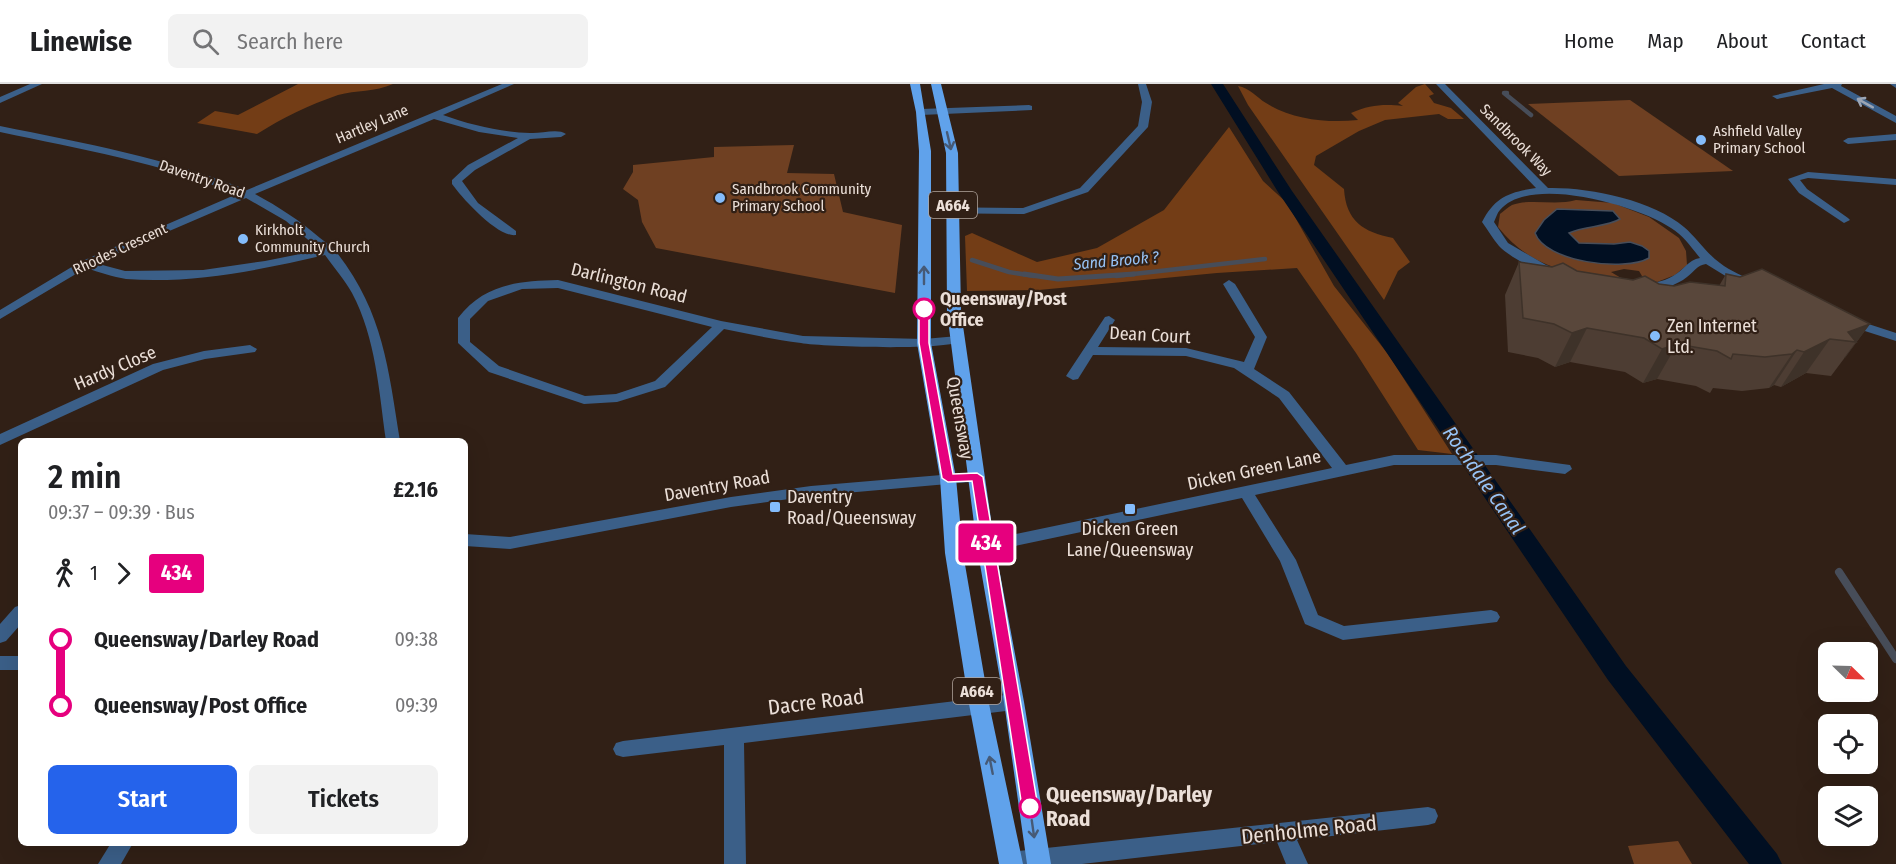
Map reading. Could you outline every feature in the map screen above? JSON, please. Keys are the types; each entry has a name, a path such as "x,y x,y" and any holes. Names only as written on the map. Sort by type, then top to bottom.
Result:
{"highway":[{"name":"Queensway","path":"915,84 921,112 925,151 924,343 948,478 954,553 979,704 1010,863"},
{"name":"Queensway","path":"936,84 952,153 954,312 986,547 1014,702 1038,861"}],"street":[{"path":"0,100 38,84"},
{"name":"Hartley Lane","path":"247,194 510,84"},
{"path":"925,210 1024,211 1084,190 1143,127 1147,102 1142,84"},
{"name":"Sandbrook Way","path":"1440,84 1545,191"},
{"path":"1777,96 1834,84 1896,120"},
{"path":"921,112 1029,108"},
{"path":"432,115 478,129 527,137 561,134"},
{"name":"Daventry Road","path":"0,129 174,167 247,194 316,237 329,251 357,291 371,324 392,438"},
{"path":"512,233 474,205 457,184 457,180 466,171 512,148 527,137"},
{"path":"1848,141 1896,137"},
{"path":"1844,220 1803,191 1793,179 1808,176 1896,182"},
{"path":"1564,275 1542,268 1504,245 1488,222 1497,206 1511,197 1545,191 1586,193 1652,212 1677,226 1714,266 1761,292"},
{"name":"Rhodes Crescent","path":"0,315 84,264 119,247 247,194"},
{"path":"84,264 125,275 203,274 265,265 329,251"},
{"path":"1635,288 1668,284 1686,274 1695,262 1709,260"},
{"name":"Darlington Road","path":"721,325 660,384 617,398 584,400 494,369 464,343 464,318 484,298 521,285 558,284 721,325 803,340 924,343 958,339"},
{"path":"1229,284 1261,337 1247,371"},
{"path":"1834,317 1896,337"},
{"path":"1072,376 1109,320"},
{"name":"Hardy Close","path":"0,440 158,367 204,355 250,349"},
{"name":"Dean Court","path":"1089,351 1186,352 1239,365 1284,395 1342,471"},
{"name":"Dicken Green Lane","path":"954,553 1394,460 1496,460 1565,469"},
{"name":"Daventry Road","path":"468,540 510,543 731,502 811,491 977,477"},
{"path":"1246,492 1288,560 1311,619 1343,633 1491,617"},
{"path":"0,636 18,615"},
{"path":"0,663 18,663"},
{"name":"Dacre Road","path":"623,749 979,704 1014,702"},
{"path":"734,735 735,864"},
{"name":"Denholme Road","path":"1010,863 1428,816"},
{"path":"1284,834 1297,864"},
{"path":"109,864 121,846"}],"shaded area":[{"path":"298,84 393,84 345,93 327,99 286,117 257,134 197,123 215,111 238,115"},
{"path":"1425,84 1434,94 1429,96 1434,103 1451,108 1464,119 1448,119 1439,114 1385,120 1359,131 1316,156 1314,165 1344,189 1345,200 1352,217 1365,228 1393,238 1410,262 1398,271 1384,300 1248,105 1238,86 1276,109 1299,117 1335,121 1358,120 1351,113 1364,108 1383,105 1403,106 1398,103 1416,87"},
{"path":"1630,100 1733,171 1619,176 1528,104"},
{"path":"1229,127 1263,181 1287,203 1334,286 1388,354 1452,454 1418,450 1356,353 1297,268 1217,273 1039,290 967,291 965,236 972,233 1037,262 1097,248 1164,210"},
{"path":"794,145 787,173 834,174 843,212 902,225 895,293 656,248 642,222 638,200 623,189 633,172 633,165 714,157 714,147"},
{"path":"1576,200 1613,203 1649,217 1679,238 1686,251 1687,265 1675,275 1657,282 1642,276 1639,271 1624,269 1611,272 1621,278 1617,284 1566,271 1537,260 1511,241 1498,227 1500,214 1512,205 1527,202"},
{"path":"1678,841 1692,864 1634,864 1628,846"}],"water":[{"path":"1557,209 1613,211 1620,219 1609,224 1569,233 1579,243 1630,242 1649,251 1649,258 1638,262 1605,264 1587,262 1554,251 1542,243 1535,233 1544,220"}],"building":[{"path":"1519,262 1552,267 1563,263 1577,271 1633,280 1645,276 1659,284 1674,286 1690,282 1725,286 1726,274 1740,277 1762,269 1870,324 1848,332 1856,342 1830,339 1804,352 1797,350 1792,354 1765,357 1733,354 1731,359 1717,351 1677,344 1662,349 1644,338 1587,328 1572,333 1554,324 1523,318"}],"waterway":[{"name":"Rochdale Canal","path":"1217,84 1285,192 1617,673 1767,864"},
{"path":"1507,93 1504,93 1531,115"},
{"name":"Sand Brook ?","path":"1133,274 1265,259"},
{"name":"Sand Brook ?","path":"972,260 1009,272 1034,276"},
{"name":"Sand Brook ?","path":"1024,274 1058,279 1133,274"},
{"name":"Sand Brook ?","path":"1116,276 1133,274"},
{"path":"1839,572 1896,659"}],"bus line":[{"name":"434","path":"924,309 924,343 948,478 977,477 986,547 1030,807"}],"place":[{"name":"Ashfield Valley Primary School","path":"1701,140"},
{"name":"Sandbrook Community Primary School","path":"720,198"},
{"name":"Kirkholt Community Church","path":"243,239"},
{"name":"Queensway/Post Office","path":"924,309"},
{"name":"Zen Internet Ltd.","path":"1655,336"},
{"name":"Daventry Road/Queensway","path":"775,507"},
{"name":"Dicken Green Lane/Queensway","path":"1130,509"},
{"name":"Queensway/Darley Road","path":"1030,807"}]}
